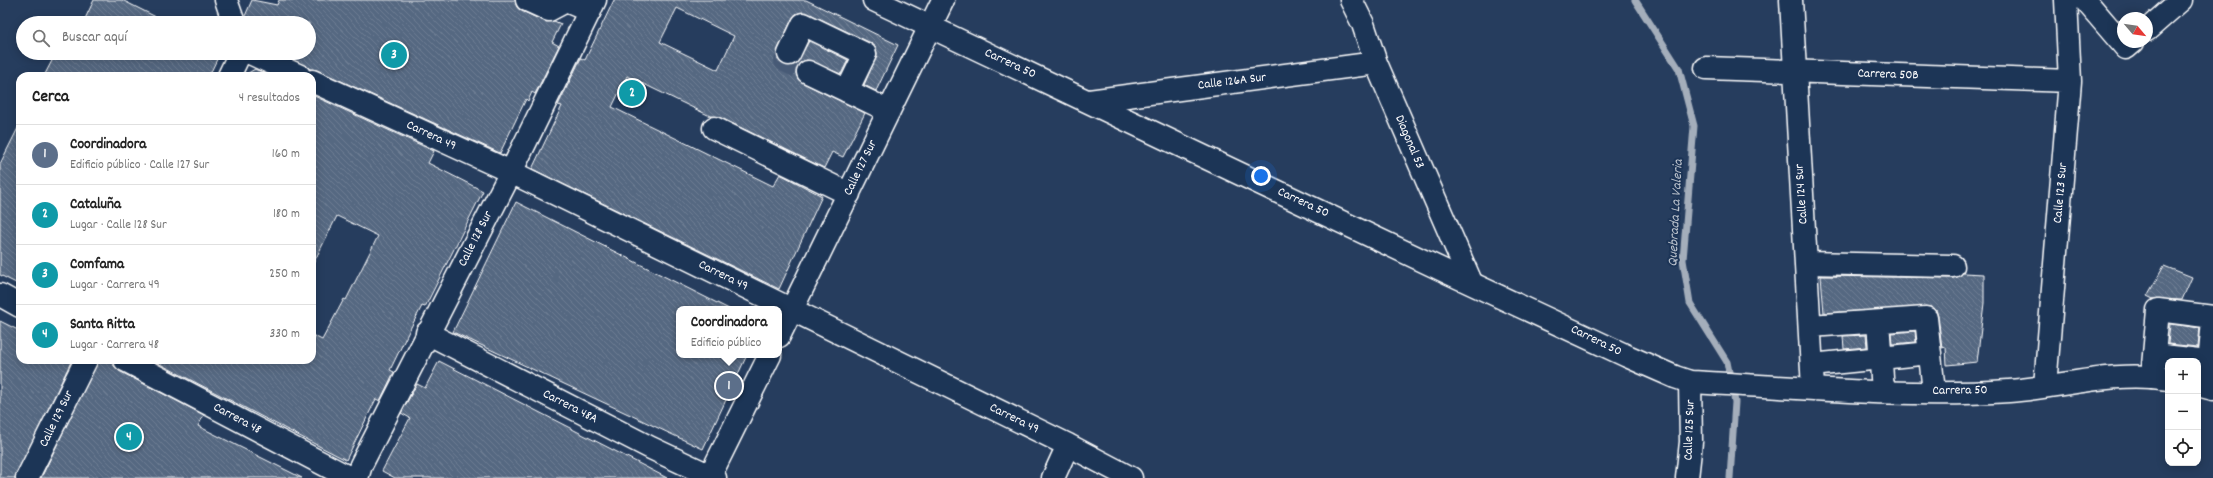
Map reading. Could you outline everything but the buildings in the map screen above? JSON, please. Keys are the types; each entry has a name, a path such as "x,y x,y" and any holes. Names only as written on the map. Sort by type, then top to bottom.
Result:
{"street":[{"path":"226,0 232,16"},
{"path":"528,0 549,10 566,1 593,6"},
{"name":"Carrera 50","path":"874,0 1627,356 1674,377 1690,382 1934,392 2009,391 2130,376 2160,378"},
{"name":"Calle 127 Sur","path":"782,330 943,0"},
{"name":"Diagonal 53","path":"1350,0 1363,24 1376,63 1471,282"},
{"name":"Calle 124 Sur","path":"1791,0 1794,72 1814,388"},
{"name":"Calle 123 Sur","path":"2045,386 2070,81 2066,0"},
{"path":"2085,0 2117,32"},
{"path":"2153,25 2181,0"},
{"name":"Calle 128 Sur","path":"357,478 361,465 511,172 593,6"},
{"path":"789,54 803,24 865,54 847,91"},
{"path":"231,72 237,60"},
{"path":"265,60 291,72"},
{"name":"Calle 126A Sur","path":"1089,101 1376,63"},
{"name":"Carrera 50B","path":"1706,68 2070,81"},
{"path":"808,72 889,111"},
{"name":"Carrera 49","path":"316,83 511,172 1068,445 1131,478"},
{"path":"714,128 849,194"},
{"path":"1806,263 1953,266"},
{"path":"0,295 16,304"},
{"path":"2160,378 2154,355 2158,310 2213,316"},
{"path":"1810,326 1926,318 1934,392"},
{"path":"2206,387 2213,320"},
{"path":"1878,322 1883,391"},
{"name":"Carrera 48A","path":"428,333 651,448 711,477"},
{"path":"1812,364 1930,353"},
{"path":"2154,355 2208,361"},
{"path":"711,477 769,358"},
{"name":"Calle 129 Sur","path":"27,478 84,364"},
{"name":"Carrera 48","path":"132,364 350,478"},
{"name":"Calle 125 Sur","path":"1687,478 1691,442 1690,382"},
{"path":"1053,478 1068,445"}],"waterway":[{"name":"Quebrada La Valeria","path":"1635,0 1679,69 1694,126 1683,260 1690,303 1727,362 1735,402 1730,478"}],"tunnel":[{"path":"789,54 785,61 808,72"}],"place":[{"name":"Comfama","path":"394,55"},
{"name":"Cataluña","path":"632,93"},
{"name":"Coordinadora","path":"729,386"},
{"name":"Santa Ritta","path":"129,437"}]}
